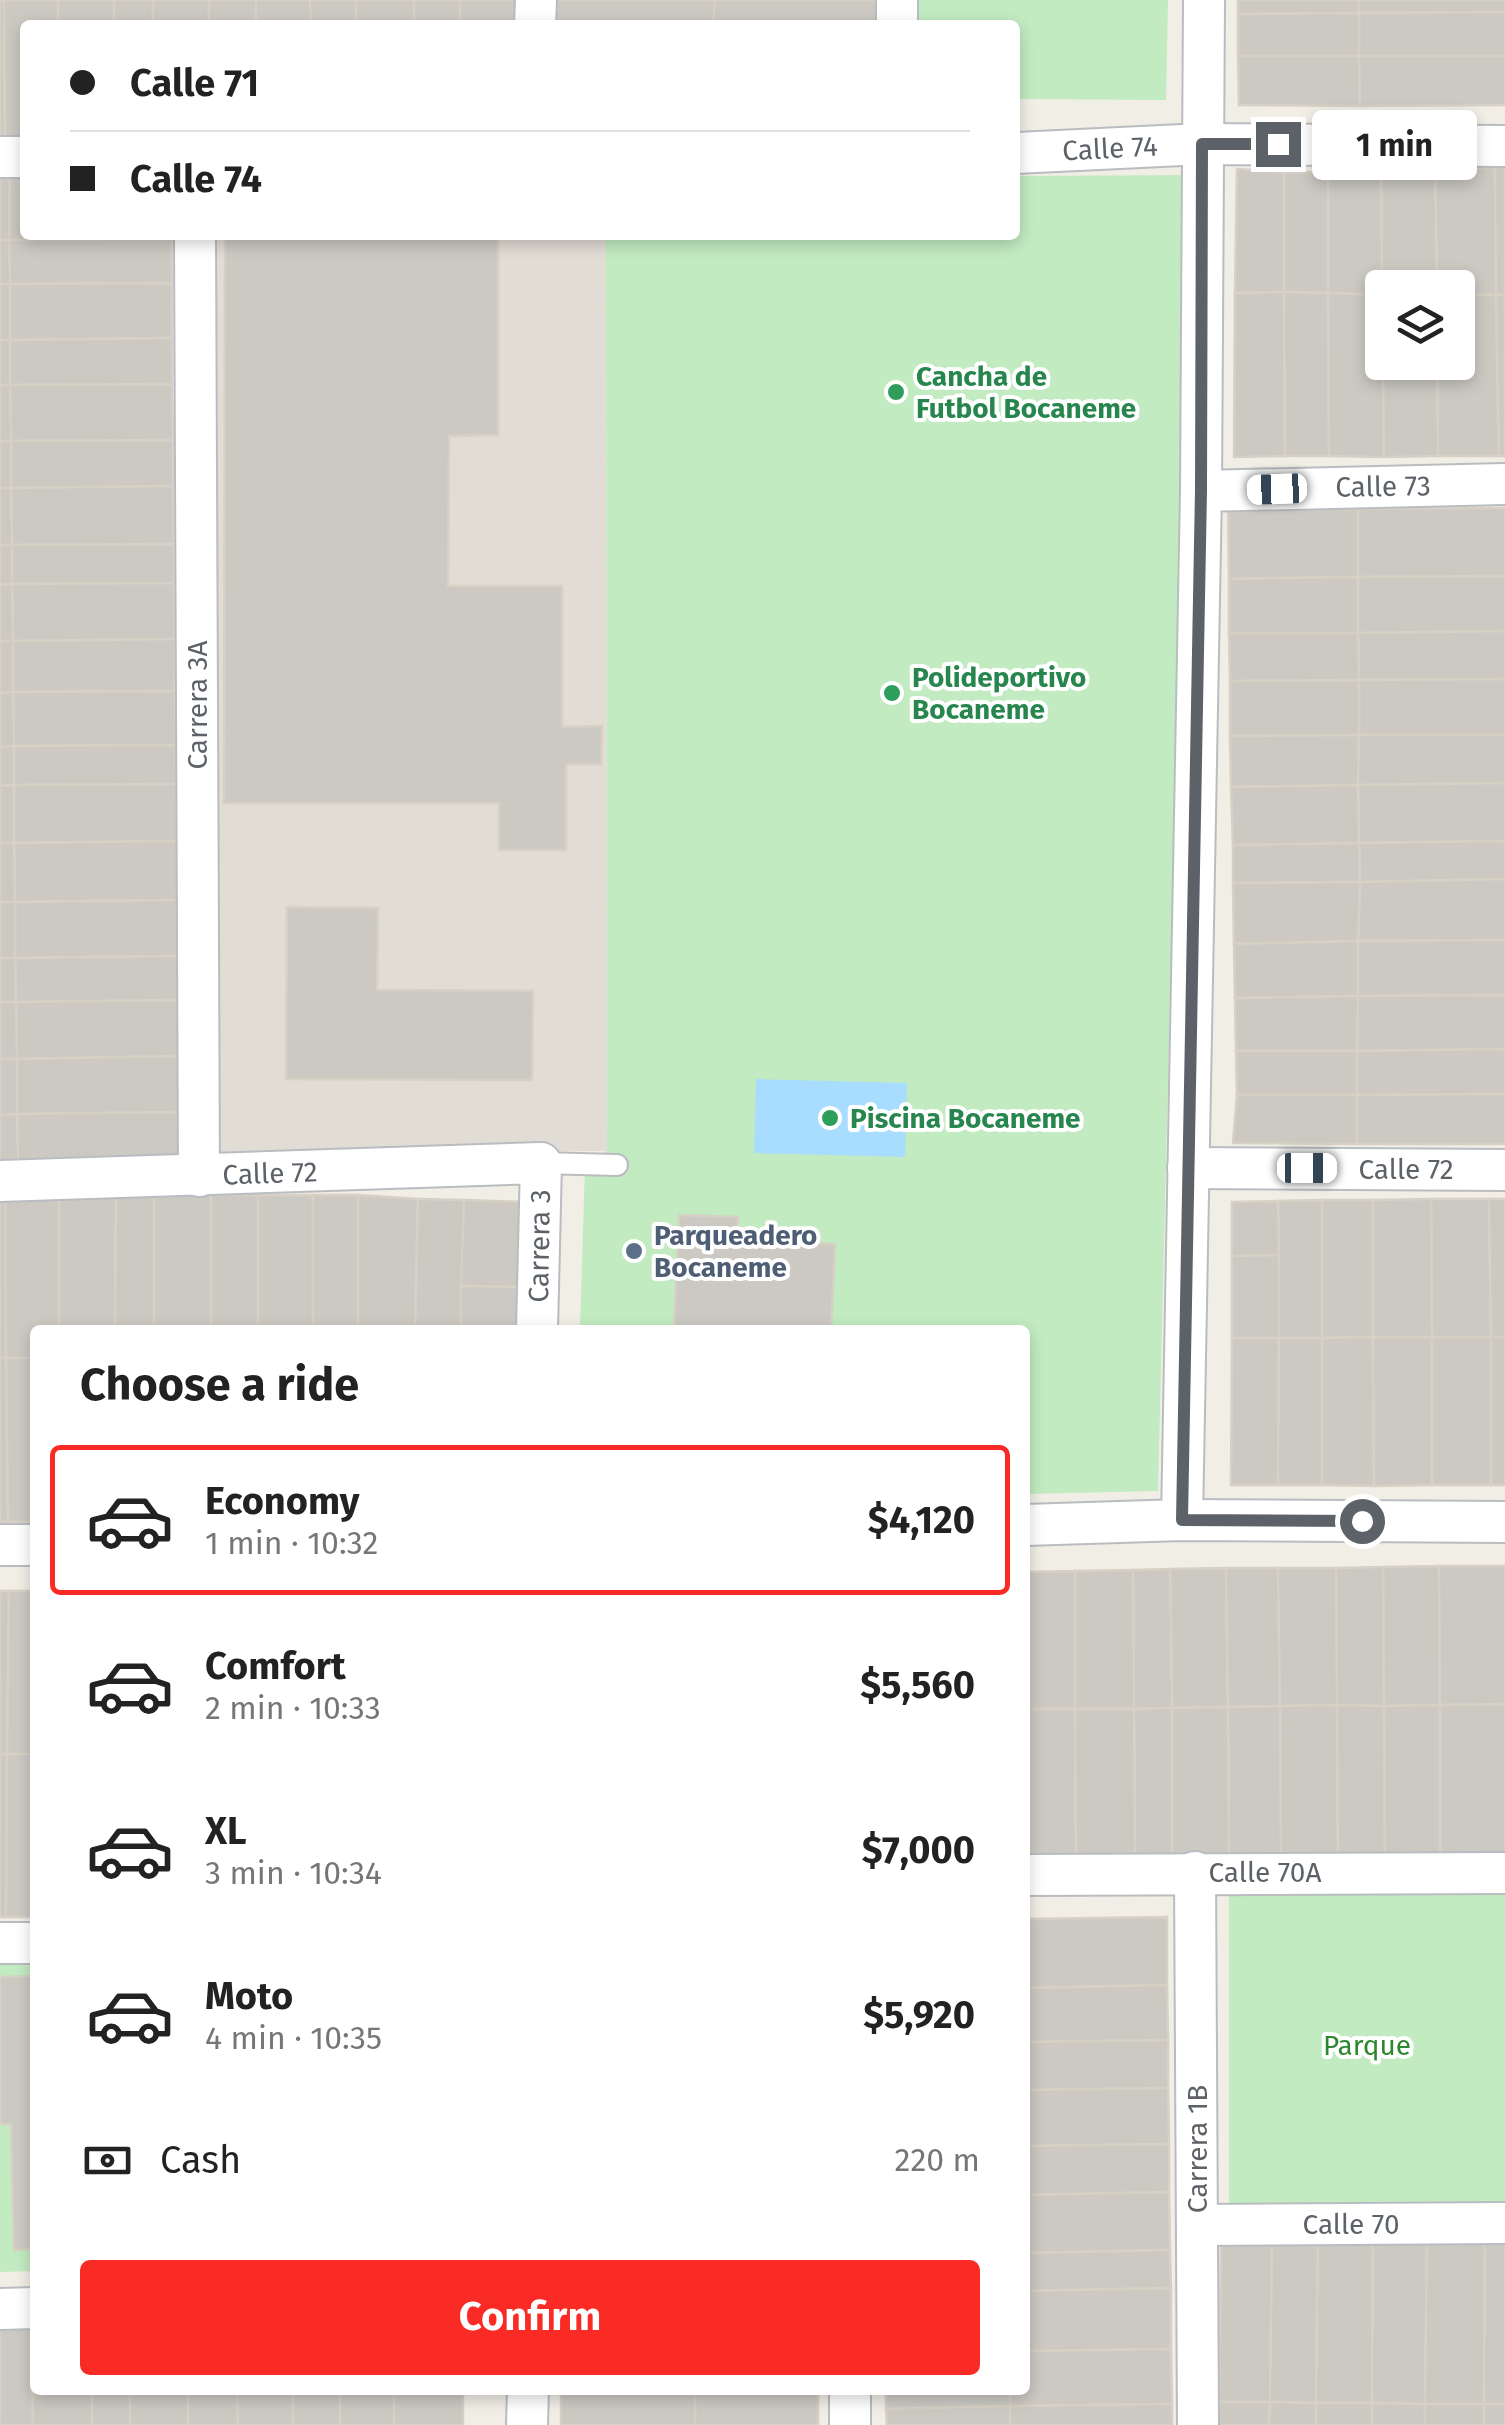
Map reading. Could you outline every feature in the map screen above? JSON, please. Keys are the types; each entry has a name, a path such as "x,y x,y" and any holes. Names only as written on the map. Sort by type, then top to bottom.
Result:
{"street":[{"path":"1182,1520 1201,490 1204,0"},
{"name":"Calle 74","path":"1020,153 1202,144 1505,146"},
{"name":"Carrera 3A","path":"195,240 199,1176"},
{"name":"Calle 73","path":"1201,490 1505,484"},
{"name":"Calle 72","path":"0,1181 540,1163"},
{"name":"Carrera 3","path":"537,1325 540,1163"},
{"name":"Calle 72","path":"1188,1168 1505,1170"},
{"path":"1030,1525 1182,1520 1505,1522"},
{"path":"0,1545 30,1545"},
{"name":"Carrera 1B","path":"1195,1872 1198,2425"},
{"name":"Calle 70A","path":"1030,1874 1505,1872"},
{"path":"0,1943 30,1943"},
{"name":"Calle 70","path":"1197,2225 1505,2223"},
{"path":"0,2309 30,2308"},
{"path":"527,2425 528,2395"},
{"path":"850,2395 850,2425"}],"lane":[{"path":"540,1163 617,1164"}],"shaded area":[{"path":"214,240 606,240 607,1151 214,1153"}],"green space":[{"path":"917,0 1168,0 1166,100 1020,99 1020,20 917,20"},
{"name":"Polideportivo Bocaneme","path":"1190,175 1158,1491 1030,1494 1030,1325 580,1325 585,1164 607,1151 606,240 1020,240 1020,176"},
{"name":"Parque","path":"1505,1883 1505,2207 1229,2209 1229,1884"},
{"path":"30,1964 30,2271 0,2272 0,1965"}],"water":[{"name":"Piscina Bocaneme","path":"756,1079 907,1083 905,1157 754,1153"}],"building":[{"path":"0,0 4,0 5,138 0,138"},
{"path":"4,0 58,0 58,20 20,20 20,138 5,138"},
{"path":"58,0 114,0 114,20 58,20"},
{"path":"114,0 153,0 153,20 114,20"},
{"path":"153,0 209,0 209,20 153,20"},
{"path":"209,0 256,0 256,20 209,20"},
{"path":"256,0 310,0 311,20 256,20"},
{"path":"310,0 356,0 356,20 311,20"},
{"path":"356,0 414,0 414,20 356,20"},
{"path":"414,0 460,0 460,20 414,20"},
{"path":"460,0 519,0 518,20 460,20"},
{"path":"556,0 715,0 713,20 556,20"},
{"path":"715,0 878,0 876,20 713,20"},
{"path":"1238,0 1359,0 1359,13 1238,14"},
{"path":"1359,0 1505,0 1505,12 1359,13"},
{"path":"1505,12 1505,56 1359,56 1359,13"},
{"path":"1359,13 1359,56 1238,56 1238,14"},
{"path":"1238,56 1359,56 1360,106 1239,105"},
{"path":"1359,56 1505,56 1505,105 1360,106"},
{"path":"1495,167 1496,295 1475,294 1475,270 1437,270 1435,169"},
{"path":"1495,167 1505,167 1505,294 1496,295"},
{"path":"10,169 20,169 20,240 9,240"},
{"path":"10,169 9,240 0,240 0,170"},
{"path":"1237,169 1284,172 1284,292 1235,293"},
{"path":"1435,169 1437,270 1382,270 1381,170"},
{"path":"1381,170 1382,270 1365,270 1365,294 1328,293 1328,172"},
{"path":"1284,172 1328,172 1328,293 1284,292"},
{"path":"0,240 9,240 10,284 0,284"},
{"path":"9,240 172,240 172,283 10,284"},
{"path":"225,240 498,240 498,435 449,436 448,586 562,586 562,727 602,726 601,764 566,764 566,850 499,850 499,803 224,803"},
{"path":"172,283 172,338 10,340 10,284"},
{"path":"0,284 10,284 10,340 0,340"},
{"path":"1284,292 1285,456 1234,457 1235,293"},
{"path":"1284,292 1328,293 1329,456 1285,456"},
{"path":"1328,293 1365,294 1365,380 1383,380 1384,457 1329,456"},
{"path":"1475,294 1496,295 1499,456 1438,456 1437,380 1475,380"},
{"path":"1505,294 1505,456 1499,456 1496,295"},
{"path":"172,338 172,384 10,385 10,340"},
{"path":"0,340 10,340 10,385 0,385"},
{"path":"1383,380 1437,380 1438,456 1384,457"},
{"path":"172,384 173,440 11,441 10,385"},
{"path":"0,385 10,385 11,441 0,441"},
{"path":"173,440 173,486 11,488 11,441"},
{"path":"0,441 11,441 11,488 0,488"},
{"path":"173,486 174,544 12,545 11,488"},
{"path":"0,488 11,488 12,545 0,545"},
{"path":"1505,508 1505,576 1358,577 1358,509"},
{"path":"1358,509 1358,577 1229,579 1228,510"},
{"path":"174,544 174,583 12,584 12,545"},
{"path":"0,545 12,545 12,584 0,585"},
{"path":"1505,576 1505,631 1358,633 1358,577"},
{"path":"1358,577 1358,633 1229,633 1229,579"},
{"path":"174,583 175,639 13,641 12,584"},
{"path":"12,584 13,641 0,641 0,585"},
{"path":"1505,631 1505,679 1359,680 1358,633"},
{"path":"1229,633 1358,633 1359,680 1230,681"},
{"path":"175,639 175,691 13,692 13,641"},
{"path":"0,641 13,641 13,692 0,693"},
{"path":"1505,679 1505,735 1359,735 1359,680"},
{"path":"1359,680 1359,735 1230,736 1230,681"},
{"path":"175,691 176,745 14,746 13,692"},
{"path":"13,692 14,746 0,747 0,693"},
{"path":"1359,735 1358,785 1231,787 1230,736"},
{"path":"1359,735 1505,735 1505,783 1358,785"},
{"path":"176,745 176,784 14,785 14,746"},
{"path":"14,746 14,785 0,786 0,747"},
{"path":"1505,783 1505,841 1359,843 1358,785"},
{"path":"176,784 177,841 14,843 14,785"},
{"path":"14,785 14,843 0,843 0,786"},
{"path":"1358,785 1359,843 1233,845 1231,787"},
{"path":"177,841 178,900 15,902 14,843"},
{"path":"1505,841 1505,879 1360,882 1359,843"},
{"path":"0,843 14,843 15,902 0,902"},
{"path":"1359,843 1360,882 1233,883 1233,845"},
{"path":"1505,879 1505,940 1358,941 1360,882"},
{"path":"1360,882 1358,941 1234,944 1233,883"},
{"path":"178,900 178,956 15,958 15,902"},
{"path":"0,902 15,902 15,958 0,958"},
{"path":"287,907 378,908 377,990 533,991 532,1080 286,1079"},
{"path":"1505,940 1505,995 1358,996 1358,941"},
{"path":"1358,941 1358,996 1235,998 1234,944"},
{"path":"178,956 178,1000 16,1002 15,958"},
{"path":"0,958 15,958 16,1002 0,1002"},
{"path":"1505,995 1505,1049 1357,1051 1358,996"},
{"path":"1358,996 1357,1051 1236,1051 1235,998"},
{"path":"178,1000 179,1056 17,1059 16,1002"},
{"path":"0,1002 16,1002 17,1059 0,1059"},
{"path":"1505,1049 1505,1094 1357,1095 1357,1051"},
{"path":"1236,1051 1357,1051 1357,1095 1237,1095"},
{"path":"179,1056 179,1112 17,1114 17,1059"},
{"path":"0,1059 17,1059 17,1114 0,1115"},
{"path":"1505,1094 1505,1144 1357,1144 1357,1095"},
{"path":"1237,1095 1357,1095 1357,1144 1233,1143"},
{"path":"179,1112 180,1165 18,1168 17,1114"},
{"path":"17,1114 18,1168 0,1168 0,1115"},
{"path":"59,1195 59,1325 30,1325 30,1358 6,1358 5,1199"},
{"path":"59,1195 116,1195 115,1325 59,1325"},
{"path":"116,1195 154,1195 154,1325 115,1325"},
{"path":"154,1195 211,1195 211,1325 154,1325"},
{"path":"211,1195 258,1195 258,1325 211,1325"},
{"path":"258,1195 313,1195 313,1325 258,1325"},
{"path":"313,1195 358,1195 358,1325 313,1325"},
{"path":"358,1195 418,1199 415,1325 358,1325"},
{"path":"0,1199 5,1199 6,1358 0,1358"},
{"path":"418,1199 464,1200 461,1325 415,1325"},
{"path":"1431,1199 1489,1199 1491,1337 1432,1337"},
{"path":"1431,1199 1432,1337 1373,1337 1373,1200"},
{"path":"1489,1199 1505,1199 1505,1337 1491,1337"},
{"path":"464,1200 523,1202 521,1287 461,1286"},
{"path":"1322,1200 1373,1200 1373,1337 1322,1338"},
{"path":"1322,1200 1322,1338 1279,1338 1278,1201"},
{"path":"1278,1201 1279,1255 1232,1256 1232,1202"},
{"path":"679,1215 738,1217 737,1239 835,1244 831,1325 674,1325"},
{"path":"1279,1255 1279,1338 1232,1338 1232,1256"},
{"path":"461,1286 521,1287 520,1325 461,1325"},
{"path":"1373,1337 1374,1486 1322,1485 1322,1338"},
{"path":"1373,1337 1432,1337 1432,1485 1374,1486"},
{"path":"1432,1337 1491,1337 1491,1485 1432,1485"},
{"path":"1491,1337 1505,1337 1505,1485 1491,1485"},
{"path":"1232,1338 1279,1338 1278,1485 1231,1485"},
{"path":"1279,1338 1322,1338 1322,1485 1278,1485"},
{"path":"0,1358 6,1358 8,1522 0,1522"},
{"path":"6,1358 30,1358 30,1522 8,1522"},
{"path":"1439,1566 1440,1705 1384,1706 1383,1567"},
{"path":"1439,1566 1505,1566 1505,1704 1440,1705"},
{"path":"1383,1567 1384,1706 1337,1705 1336,1568"},
{"path":"1226,1568 1228,1707 1172,1708 1170,1569"},
{"path":"1226,1568 1278,1568 1280,1706 1228,1707"},
{"path":"1278,1568 1336,1568 1337,1705 1280,1706"},
{"path":"1170,1569 1172,1708 1134,1709 1133,1570"},
{"path":"1133,1570 1134,1709 1075,1709 1075,1571"},
{"path":"1075,1571 1075,1709 1030,1709 1030,1572"},
{"path":"0,1591 9,1591 7,1754 0,1754"},
{"path":"9,1591 30,1591 30,1754 7,1754"},
{"path":"1505,1704 1505,1855 1440,1856 1440,1705"},
{"path":"1337,1705 1338,1857 1281,1857 1280,1706"},
{"path":"1337,1705 1384,1706 1385,1857 1338,1857"},
{"path":"1440,1705 1440,1856 1385,1857 1384,1706"},
{"path":"1280,1706 1281,1857 1229,1857 1228,1707"},
{"path":"1228,1707 1229,1857 1172,1858 1172,1708"},
{"path":"1172,1708 1172,1858 1135,1857 1134,1709"},
{"path":"1030,1709 1075,1709 1076,1857 1030,1857"},
{"path":"1075,1709 1134,1709 1135,1857 1076,1857"},
{"path":"0,1754 7,1754 6,1917 0,1917"},
{"path":"7,1754 30,1754 30,1917 6,1917"},
{"path":"1167,1917 1167,1985 1030,1988 1030,1919"},
{"path":"30,1976 30,2249 14,2250 11,2124 0,2124 0,1977"},
{"path":"1167,1985 1168,2040 1030,2042 1030,1988"},
{"path":"1168,2040 1168,2088 1030,2090 1030,2042"},
{"path":"1168,2088 1169,2144 1030,2146 1030,2090"},
{"path":"1169,2144 1169,2192 1030,2195 1030,2146"},
{"path":"1169,2192 1170,2250 1030,2253 1030,2195"},
{"path":"1221,2241 1272,2241 1270,2402 1219,2402"},
{"path":"1272,2241 1318,2242 1316,2403 1270,2402"},
{"path":"1318,2242 1373,2242 1372,2403 1316,2403"},
{"path":"1373,2242 1427,2242 1425,2404 1372,2403"},
{"path":"1427,2242 1485,2243 1484,2404 1425,2404"},
{"path":"1485,2243 1505,2243 1505,2404 1484,2404"},
{"path":"1170,2250 1171,2288 1030,2291 1030,2253"},
{"path":"1171,2288 1171,2349 1030,2351 1030,2291"},
{"path":"0,2320 30,2320 33,2425 0,2425"},
{"path":"1171,2349 1172,2404 1010,2406 1010,2395 1030,2395 1030,2351"},
{"path":"33,2395 92,2395 92,2425 33,2425"},
{"path":"92,2395 130,2395 130,2425 92,2425"},
{"path":"130,2395 188,2395 188,2425 130,2425"},
{"path":"188,2395 237,2395 238,2425 188,2425"},
{"path":"237,2395 293,2395 293,2425 238,2425"},
{"path":"293,2395 340,2395 340,2425 293,2425"},
{"path":"340,2395 394,2395 394,2425 340,2425"},
{"path":"394,2395 463,2395 463,2425 394,2425"},
{"path":"561,2395 695,2395 695,2425 561,2425"},
{"path":"695,2395 818,2395 818,2425 695,2425"},
{"path":"886,2395 1010,2395 1010,2406 886,2409"},
{"path":"1219,2402 1270,2402 1269,2425 1219,2425"},
{"path":"1270,2402 1316,2403 1316,2425 1269,2425"},
{"path":"1316,2403 1372,2403 1372,2425 1316,2425"},
{"path":"1372,2403 1425,2404 1425,2425 1372,2425"},
{"path":"1172,2404 1172,2425 1010,2425 1010,2406"},
{"path":"1425,2404 1484,2404 1484,2425 1425,2425"},
{"path":"1484,2404 1505,2404 1505,2425 1484,2425"},
{"path":"1010,2406 1010,2425 887,2425 886,2409"}],"place":[{"name":"Cancha de Futbol Bocaneme","path":"896,392"},
{"name":"Polideportivo Bocaneme","path":"892,693"},
{"name":"Piscina Bocaneme","path":"830,1118"},
{"name":"Parqueadero Bocaneme","path":"634,1251"}],"route":[{"path":"1278,144 1202,144 1201,490 1182,1520 1362,1521"}]}
